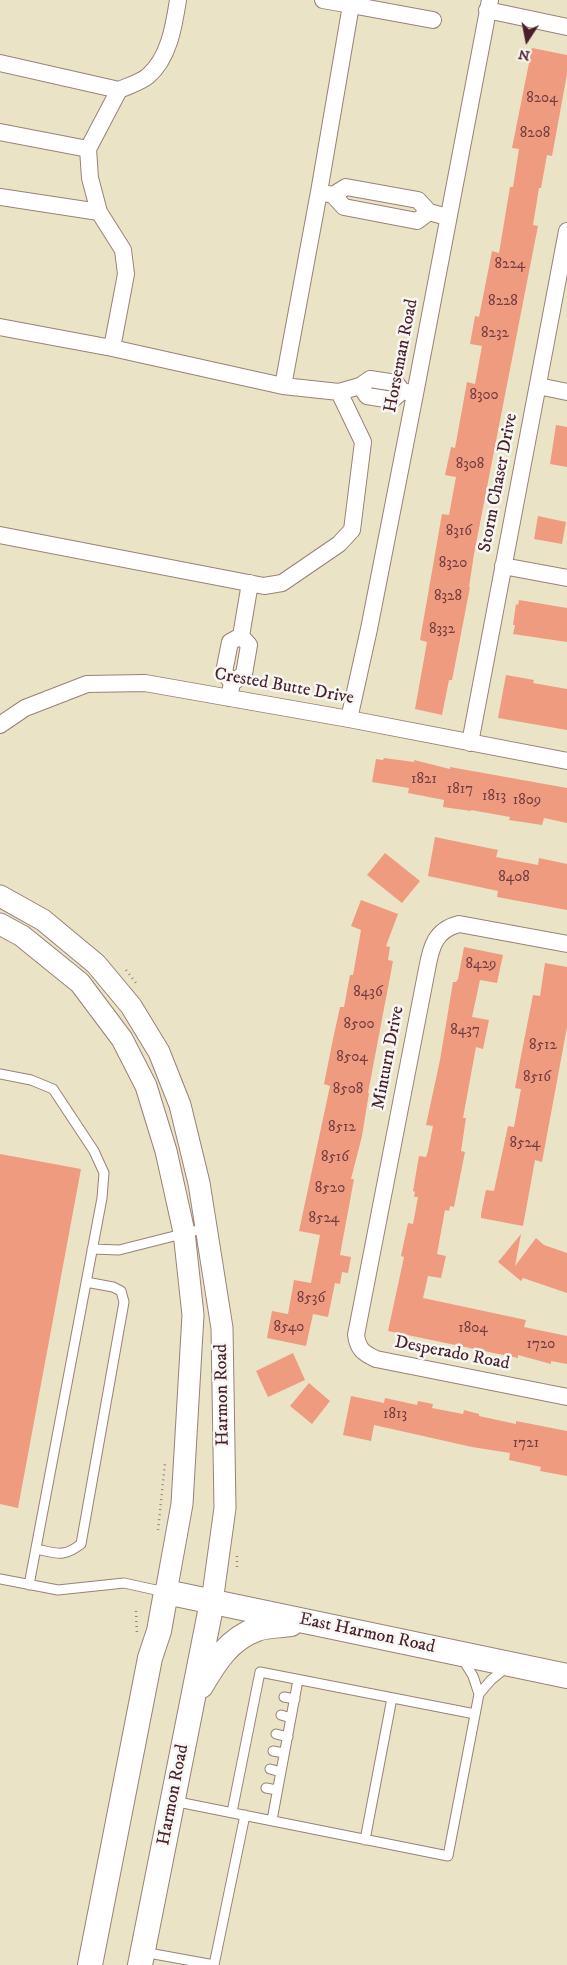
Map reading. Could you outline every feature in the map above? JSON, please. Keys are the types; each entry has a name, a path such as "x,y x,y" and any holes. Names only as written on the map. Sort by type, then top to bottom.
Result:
{"main road":[{"name":"East Harmon Road","path":"166,1592 567,1676"},
{"name":"Harmon Road","path":"90,1965 150,1658 159,1630 166,1592"},
{"name":"Harmon Road","path":"142,1958 212,1602"},
{"path":"193,1698 217,1658 238,1639 257,1629 306,1620"}],"street":[{"path":"112,348 126,274 123,250 99,212 90,178 88,149 119,90 147,76 162,57 173,30 178,0"},
{"path":"323,0 433,20"},
{"path":"283,386 326,194 351,5"},
{"path":"489,5 567,27"},
{"name":"Horseman Road","path":"349,719 369,628 408,393 450,217 489,5"},
{"path":"0,63 119,90"},
{"path":"0,132 88,149"},
{"path":"326,194 344,207 417,221 429,212 450,217"},
{"path":"0,197 99,212"},
{"name":"Storm Chaser Drive","path":"470,744 567,231"},
{"path":"0,327 112,348 283,386 338,392 360,386 370,378 396,383 408,393"},
{"path":"538,386 567,392"},
{"path":"0,535 264,586 282,583 340,544 352,530 363,442 338,392"},
{"path":"503,566 567,578"},
{"path":"230,691 224,672 230,642 241,636 250,583"},
{"name":"Crested Butte Drive","path":"0,725 25,708 87,684 145,683 230,691 349,719 470,744 567,761"},
{"name":"Harmon Road","path":"0,896 43,920 96,964 131,1006 159,1052 180,1105 199,1183 222,1328 225,1508 212,1602"},
{"name":"Harmon Road","path":"0,924 22,936 80,983 122,1039 149,1096 166,1151 184,1232 193,1315 182,1504 166,1592"},
{"name":"Minturn Drive","path":"358,1322 427,969 431,950 438,936 448,927 459,924 567,944"},
{"name":"Desperado Road","path":"358,1322 356,1335 358,1346 364,1354 567,1397"}],"lane":[{"path":"0,1074 31,1080 53,1089 94,1151 104,1173 102,1198 29,1585"},
{"path":"92,1249 119,1250 184,1232 206,1228"},
{"path":"36,1549 70,1553 81,1544 124,1302 121,1291 113,1287 86,1282"},
{"path":"0,1579 58,1590 124,1583 166,1592"},
{"path":"460,1654 473,1676 479,1694"},
{"path":"173,1800 448,1856 479,1694 491,1680 511,1665"},
{"path":"232,1812 260,1672 475,1714"},
{"path":"272,1820 298,1680"},
{"path":"257,1692 266,1694"},
{"path":"284,1697 295,1699"},
{"path":"365,1840 392,1698"},
{"path":"253,1710 263,1712"},
{"path":"280,1715 291,1718"},
{"path":"249,1729 259,1731"},
{"path":"276,1734 288,1737"},
{"path":"246,1746 256,1748"},
{"path":"273,1751 284,1753"},
{"path":"242,1764 252,1766"},
{"path":"270,1769 281,1772"},
{"path":"238,1782 249,1784"},
{"path":"266,1788 277,1790"},
{"path":"142,1958 214,1965 245,1815"}],"path":[{"path":"157,1536 165,1462"}],"building":[{"path":"532,48 567,55 567,74 552,156 547,155 541,188 539,188 533,225 538,226 474,554 470,587 455,665 452,680 449,680 442,715 415,709 427,642 420,640 442,514 449,515 456,477 445,475 451,447 455,448 467,382 475,384 482,346 470,344 475,316 479,317 492,251 499,253 510,187 513,187 519,149 512,148"},
{"path":"556,425 567,427 567,467 550,464"},
{"path":"538,516 566,522 562,544 534,539"},
{"path":"519,600 567,608 567,642 513,634 516,604 518,605"},
{"path":"506,675 534,680 533,683 567,689 567,730 498,718"},
{"path":"384,758 414,762 414,760 450,769 450,767 567,788 567,823 544,818 542,825 509,820 510,817 443,807 444,800 408,793 409,788 372,782 376,759 383,760"},
{"path":"435,837 498,850 496,857 538,865 539,858 567,864 567,910 497,897 498,891 428,876"},
{"path":"385,853 420,881 402,903 367,875"},
{"path":"361,900 398,914 386,946 390,947 388,960 393,961 368,1093 362,1136 351,1179 354,1179 340,1255 351,1257 348,1273 342,1272 340,1284 335,1283 328,1317 313,1314 306,1346 267,1338 272,1311 288,1314 294,1280 311,1283 320,1235 299,1231 330,1086 324,1084 333,1039 340,1007 344,1007 350,975 353,975 361,930 351,926"},
{"path":"464,947 503,955 497,983 480,980 472,1017 489,1020 483,1049 476,1047 463,1118 466,1118 461,1151 465,1152 454,1207 450,1206 449,1211 445,1210 437,1254 446,1256 441,1278 428,1276 423,1298 526,1320 524,1327 567,1336 567,1364 551,1361 551,1364 518,1355 518,1358 388,1331 404,1257 401,1256 408,1223 413,1224 418,1197 414,1197 415,1192 413,1191 419,1156 426,1157 433,1126 426,1125 440,1060 453,982 456,982 458,979"},
{"path":"545,963 567,967 567,1027 542,1162 535,1160 523,1226 481,1218 481,1214 486,1190 494,1191 508,1126 514,1127 521,1089 515,1088 521,1056 533,995 540,996"},
{"path":"0,1154 81,1169 18,1508 0,1504"},
{"path":"521,1234 515,1266 536,1238 544,1245 567,1253 567,1293 523,1278 521,1281 498,1262"},
{"path":"293,1353 305,1380 268,1397 256,1371"},
{"path":"309,1383 330,1401 312,1424 290,1406"},
{"path":"351,1396 384,1403 385,1398 417,1405 418,1401 433,1404 432,1408 463,1414 464,1410 479,1414 479,1416 516,1424 516,1421 567,1431 567,1476 540,1471 541,1467 509,1460 510,1453 472,1447 374,1425 371,1441 343,1435"}]}
